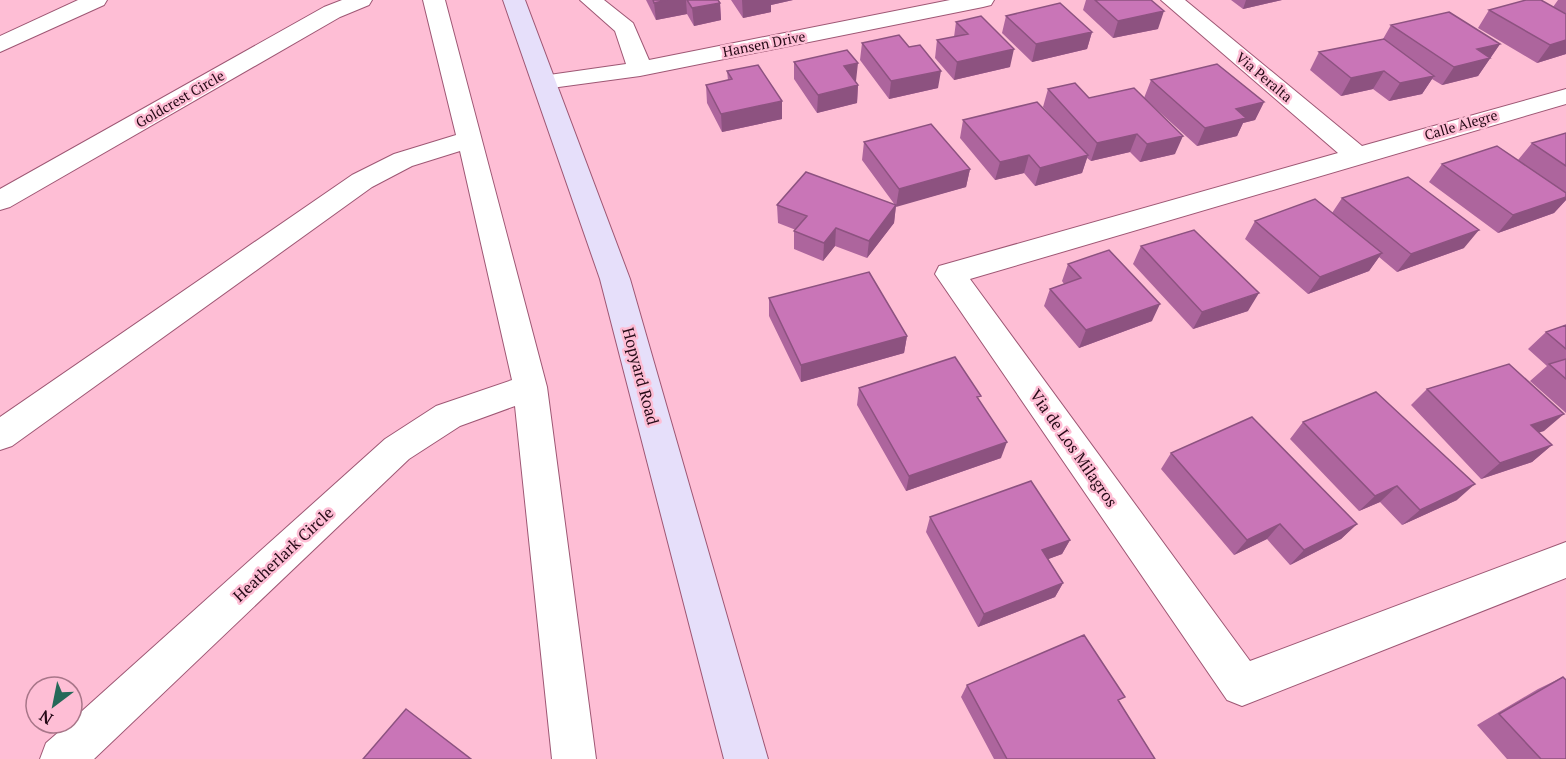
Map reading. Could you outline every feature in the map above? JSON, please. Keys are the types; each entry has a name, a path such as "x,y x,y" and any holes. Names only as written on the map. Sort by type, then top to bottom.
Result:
{"main road":[{"name":"Hopyard Road","path":"514,0 615,279 746,759"}],"street":[{"path":"0,45 96,0"},
{"name":"Goldcrest Circle","path":"0,201 332,12 361,0"},
{"path":"434,0 530,387 574,759"},
{"path":"591,0 625,28 640,69"},
{"name":"Hansen Drive","path":"544,82 640,69 983,0"},
{"name":"Via Peralta","path":"1173,0 1356,155"},
{"name":"Calle Alegre","path":"1356,155 1566,96"},
{"path":"0,436 362,181 403,160 470,139"},
{"name":"Via de Los Milagros","path":"1356,155 950,274 1242,685 1566,560"},
{"name":"Heatherlark Circle","path":"62,759 397,448 448,416 530,387"}],"building":[{"path":"687,0 718,0 720,3 692,8"},
{"path":"1095,0 1151,0 1164,11 1118,21"},
{"path":"1526,0 1541,0 1566,14 1566,40 1550,45 1489,10"},
{"path":"1060,3 1092,32 1036,44 1006,16"},
{"path":"1449,12 1500,44 1477,49 1490,58 1454,67 1391,25"},
{"path":"981,16 1014,49 957,62 937,40 968,34 956,22"},
{"path":"899,35 909,47 920,45 941,71 891,81 862,43"},
{"path":"1384,39 1434,76 1400,83 1384,71 1351,78 1319,52"},
{"path":"847,50 858,63 844,66 858,85 818,95 794,62"},
{"path":"1217,64 1264,102 1236,109 1246,118 1205,128 1151,80"},
{"path":"758,65 782,101 721,114 706,85 732,79 727,71"},
{"path":"1075,83 1089,98 1134,88 1183,136 1147,144 1137,134 1097,143 1048,89"},
{"path":"1037,102 1088,155 1040,168 1029,155 1000,162 963,120"},
{"path":"931,124 970,169 899,189 864,142"},
{"path":"1566,133 1566,166 1532,143"},
{"path":"1497,146 1566,193 1566,197 1513,215 1442,164"},
{"path":"806,172 896,205 869,241 836,228 824,243 794,231 807,216 777,205"},
{"path":"1408,177 1479,230 1411,254 1342,198"},
{"path":"1315,199 1382,253 1320,277 1255,221"},
{"path":"1194,230 1259,293 1202,312 1141,246"},
{"path":"1109,250 1160,304 1086,330 1050,289 1081,278 1068,264"},
{"path":"869,272 907,336 801,365 769,298"},
{"path":"1566,325 1566,349 1546,332"},
{"path":"955,357 981,396 977,397 1007,442 909,476 859,388"},
{"path":"1566,359 1566,379 1549,364"},
{"path":"1509,364 1564,414 1531,425 1552,445 1500,463 1427,389"},
{"path":"1376,392 1475,484 1420,510 1397,486 1375,496 1303,422"},
{"path":"1252,417 1357,524 1304,550 1280,524 1247,540 1171,453"},
{"path":"1031,481 1070,540 1042,550 1063,583 984,614 930,517"},
{"path":"1084,635 1125,697 1118,700 1155,759 1007,759 967,685"},
{"path":"1563,677 1566,680 1566,759 1541,759 1499,714"},
{"path":"406,709 471,759 363,759"}]}
